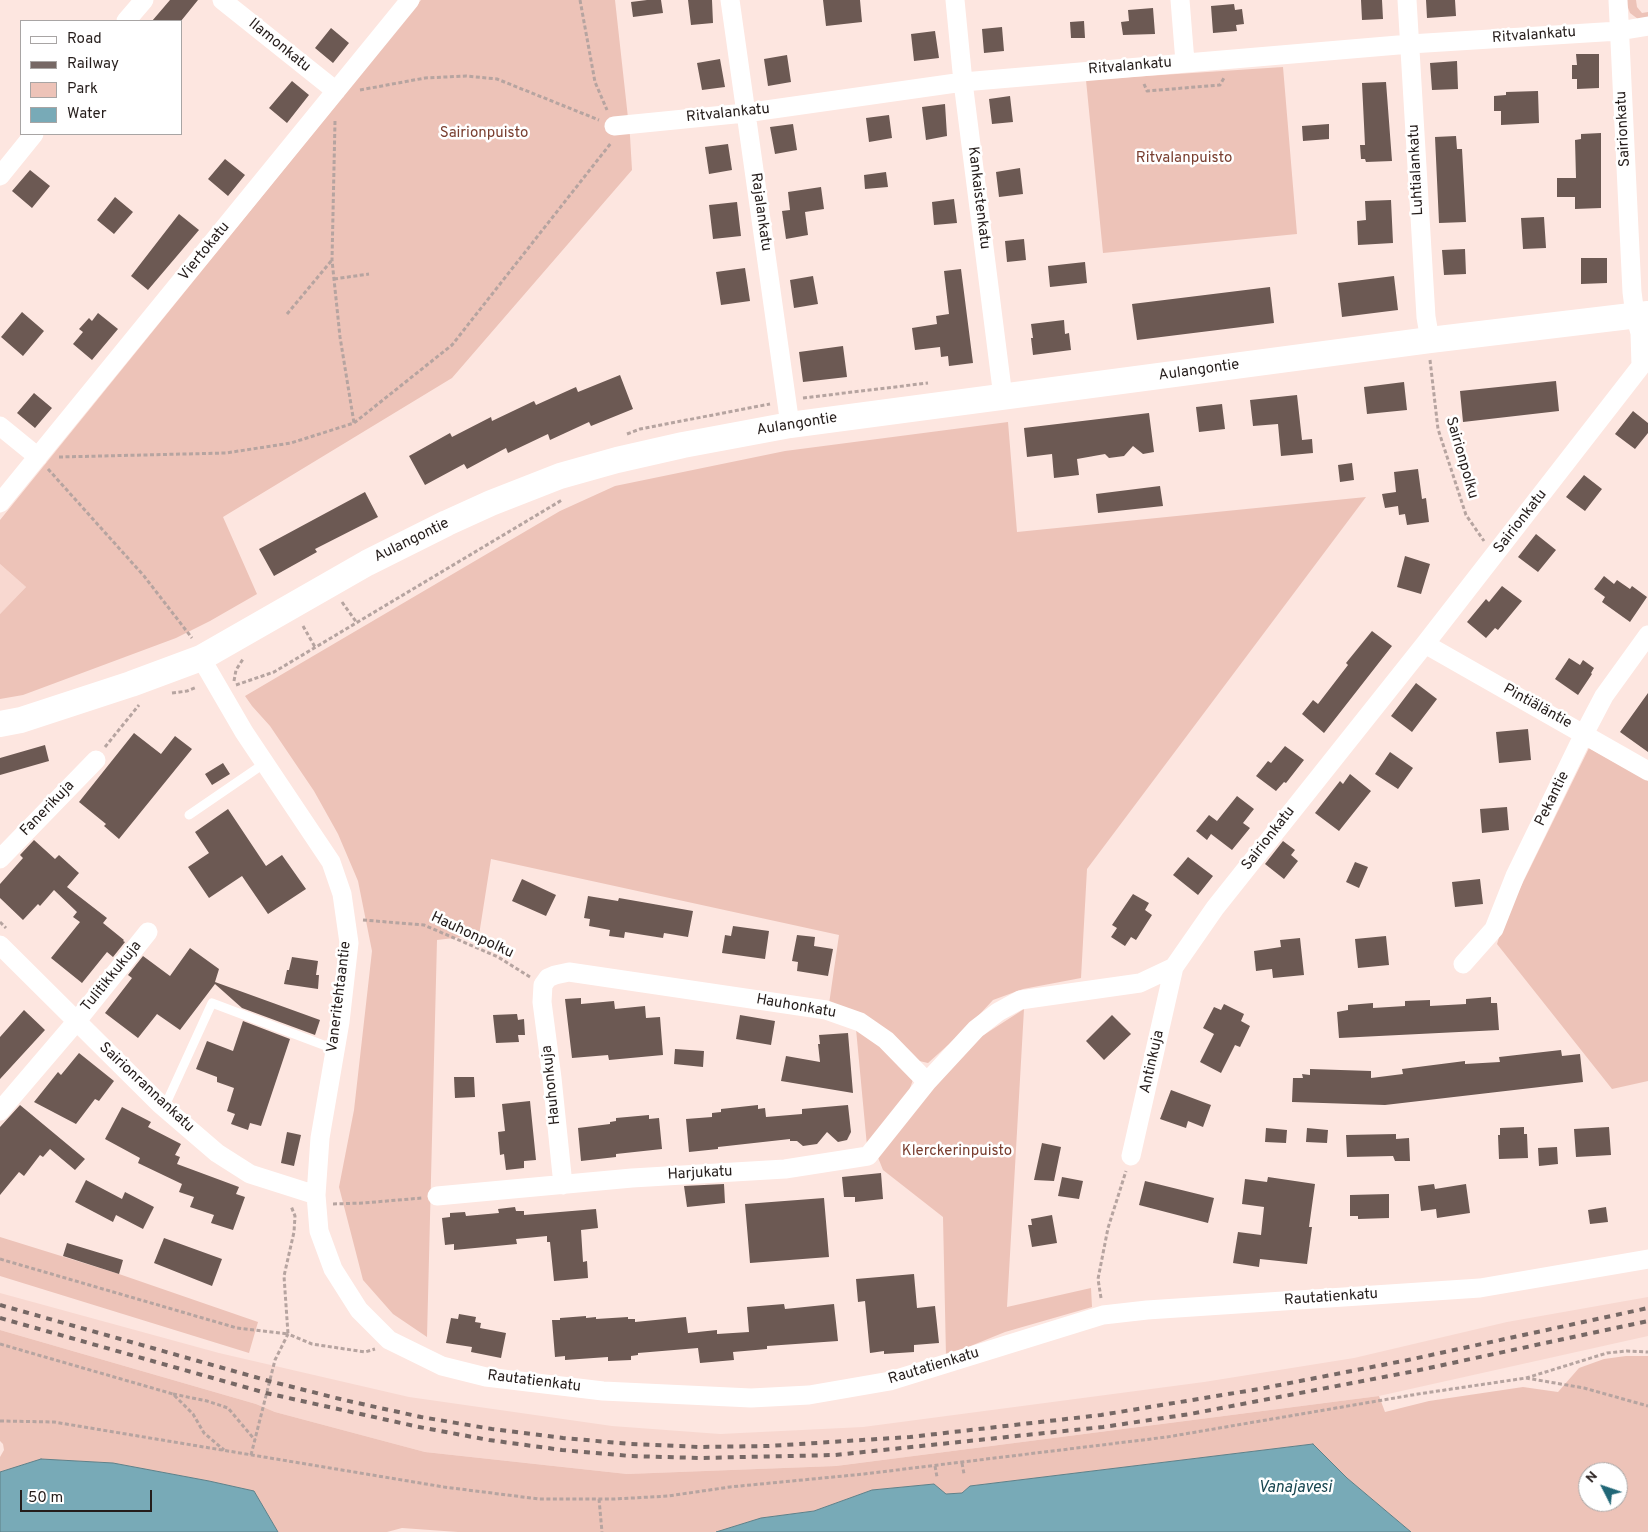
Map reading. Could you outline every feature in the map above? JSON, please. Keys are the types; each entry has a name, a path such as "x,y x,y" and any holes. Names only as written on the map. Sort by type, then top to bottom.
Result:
{"main road":[{"name":"Aulangontie","path":"0,724 21,720 131,684 196,648 491,503 560,476 618,460 683,445 790,425 1004,397 1427,352 1642,315"}],"street":[{"path":"127,20 144,0"},
{"name":"Ilamonkatu","path":"222,0 336,91"},
{"name":"Viertokatu","path":"0,503 410,0"},
{"name":"Rajalankatu","path":"730,0 790,425"},
{"name":"Kankaistenkatu","path":"955,0 963,82 1004,397"},
{"path":"1180,0 1185,62"},
{"name":"Luhtialankatu","path":"1407,0 1427,352"},
{"name":"Sairionkatu","path":"1174,967 1215,908 1645,368 1640,333 1642,315 1632,292 1618,0"},
{"name":"Ritvalankatu","path":"614,126 745,113 963,82 1410,44 1619,31 1648,26"},
{"path":"0,176 33,135"},
{"path":"0,426 38,457"},
{"name":"Pekantie","path":"1463,964 1494,929 1515,876 1584,734 1604,696 1648,635"},
{"name":"Pintiäläntie","path":"1425,644 1648,771"},
{"name":"Vaneritehtaantie","path":"196,648 215,684 331,862 342,894 349,943 340,1022 320,1138 324,1199"},
{"name":"Fanerikuja","path":"0,859 96,760"},
{"name":"Tulitikkukuja","path":"0,1111 76,1022 148,932"},
{"name":"Sairionrannankatu","path":"0,945 164,1108 217,1153 250,1174 324,1199"},
{"path":"927,1082 976,1029 998,1012 1020,1000 1140,983 1174,967"},
{"name":"Antinkuja","path":"1131,1156 1174,967"},
{"name":"Hauhonkatu","path":"543,985 548,978 569,972 826,1010 860,1022 886,1040 927,1082"},
{"name":"Hauhonkuja","path":"543,985 542,1002 563,1185"},
{"name":"Harjukatu","path":"437,1196 632,1178 785,1168 868,1156 927,1082"},
{"name":"Rautatienkatu","path":"324,1199 319,1231 333,1269 359,1310 389,1340 442,1366 486,1377 603,1391 751,1398 809,1395 890,1381 1102,1315 1147,1310 1480,1288 1648,1259"}],"lane":[{"path":"189,815 265,763"},
{"path":"164,1108 212,1003 334,1049"}],"path":[{"path":"38,457 226,453 291,443 354,423 452,345 611,142 614,126 595,82 580,0"},
{"path":"354,423 340,337 332,260 336,91 361,90 425,78 466,76 497,79 614,126"},
{"path":"287,314 332,260"},
{"path":"334,279 369,274"},
{"name":"Sairionpolku","path":"1427,352 1438,429 1443,446 1466,515 1494,556"},
{"path":"38,457 144,576 196,648"},
{"path":"237,692 233,686 274,672 564,500"},
{"path":"342,602 357,623"},
{"path":"310,621 303,626 316,647"},
{"path":"168,694 188,692 200,686 215,684"},
{"path":"96,760 142,701"},
{"name":"Hauhonpolku","path":"357,919 424,925 498,958 543,985"},
{"path":"1102,1315 1098,1279 1108,1228 1131,1156"},
{"path":"324,1199 363,1203 437,1196"},
{"path":"251,1455 275,1360 288,1334 284,1276 294,1232 295,1216"},
{"path":"0,1259 237,1328 288,1334 312,1344 365,1352 377,1348 389,1340"},
{"path":"0,1344 228,1408 254,1440"},
{"path":"0,1421 54,1422 444,1487 539,1499 649,1498 730,1487 935,1466 1167,1437 1418,1394 1526,1378 1607,1353 1627,1351 1648,1352"},
{"path":"1526,1378 1584,1388 1648,1406"},
{"path":"173,1394 193,1414 204,1434 226,1451"},
{"path":"962,1462 964,1474"},
{"path":"935,1466 936,1477"},
{"path":"599,1499 602,1532"}],"shaded area":[{"path":"0,564 26,587 0,614"},
{"path":"0,1293 219,1353 409,1397 612,1426 720,1434 863,1427 1204,1382 1354,1358 1507,1322 1648,1297 1648,1336 1379,1396 836,1466 627,1474 425,1452 275,1412 256,1404 0,1330"}],"green space":[{"name":"Sairionpuisto","path":"421,0 615,0 632,170 452,378 223,517 257,594 176,638 23,695 0,699 0,614 26,587 0,564 0,520"},
{"path":"1627,0 1636,0 1637,7 1642,13 1648,12 1648,21 1638,19 1630,13"},
{"name":"Ritvalanpuisto","path":"1283,67 1297,234 1103,253 1086,80"},
{"path":"1008,422 1017,532 1366,497 1087,869 1081,978 1023,989 993,1000 968,1027 928,1063 915,1060 829,1004 839,935 491,859 479,935 437,940 427,1337 393,1314 363,1280 339,1187 354,1110 372,951 358,881 338,834 314,791 270,726 245,696 560,511 615,486 785,451"},
{"path":"1589,748 1648,781 1648,1081 1612,1089 1497,944 1504,921"},
{"name":"Klerckerinpuisto","path":"1024,1009 1007,1307 1091,1288 1092,1307 1005,1332 946,1356 943,1217 883,1170 877,1155 934,1086 979,1038"},
{"path":"856,1029 878,1042 914,1077 909,1091 867,1146"},
{"path":"0,1237 119,1274 258,1322 249,1353 0,1276"},
{"path":"0,1330 256,1404 275,1412 425,1452 627,1474 836,1466 1379,1396 1385,1412 1429,1401 1523,1387 1558,1392 1579,1368 1604,1359 1648,1356 1648,1532 1411,1532 1347,1478 1313,1444 970,1486 962,1493 946,1494 934,1484 872,1490 814,1511 761,1518 716,1532 458,1532 402,1528 387,1532 278,1532 254,1491 113,1463 41,1459 0,1472 0,1457 4,1450 3,1444 0,1441"}],"water":[{"name":"Vanajavesi","path":"1313,1444 1347,1478 1411,1532 716,1532 761,1518 814,1511 872,1490 934,1484 946,1494 962,1493 970,1486"},
{"path":"41,1459 113,1463 254,1491 278,1532 0,1532 0,1472"}],"building":[{"path":"170,0 198,0 182,20 153,20"},
{"path":"661,0 663,13 633,17 631,2"},
{"path":"688,0 712,0 713,23 691,25"},
{"path":"823,0 860,0 862,22 826,26"},
{"path":"1361,0 1382,0 1383,19 1362,20"},
{"path":"1426,0 1455,0 1456,16 1427,18"},
{"path":"1234,4 1235,10 1242,9 1244,24 1236,25 1237,31 1213,33 1211,6"},
{"path":"1153,8 1155,34 1123,35 1121,22 1129,21 1128,10"},
{"path":"1084,21 1085,38 1071,38 1070,22"},
{"path":"1002,27 1004,51 984,53 982,29"},
{"path":"331,28 349,43 333,63 315,48"},
{"path":"935,31 939,58 914,61 911,34"},
{"path":"1576,54 1599,54 1599,88 1577,89 1577,79 1572,79 1572,65 1577,65"},
{"path":"787,55 791,82 768,86 764,59"},
{"path":"720,59 725,87 702,90 697,63"},
{"path":"1457,61 1458,89 1432,90 1430,63"},
{"path":"292,81 309,95 287,123 269,108"},
{"path":"1386,82 1392,161 1366,162 1365,159 1361,159 1360,145 1365,145 1362,83"},
{"path":"1538,91 1539,123 1501,125 1501,111 1494,111 1494,96 1506,95 1506,92"},
{"path":"1010,96 1013,122 992,124 989,99"},
{"path":"945,104 947,136 926,140 922,107"},
{"path":"889,115 892,138 869,142 866,118"},
{"path":"793,124 797,150 775,154 770,127"},
{"path":"1329,124 1329,139 1303,141 1302,126"},
{"path":"1601,133 1601,208 1575,209 1575,197 1557,197 1557,178 1576,178 1575,140 1581,139 1581,134"},
{"path":"1456,136 1457,149 1462,149 1466,222 1439,223 1435,137"},
{"path":"728,144 732,170 709,174 705,147"},
{"path":"225,159 245,175 228,196 208,179"},
{"path":"1020,168 1023,194 999,197 996,172"},
{"path":"30,170 50,186 32,208 12,191"},
{"path":"886,172 888,187 865,189 864,175"},
{"path":"821,187 824,209 805,212 808,235 786,239 782,211 790,210 788,192"},
{"path":"115,197 133,212 114,234 97,220"},
{"path":"954,199 957,223 934,225 932,202"},
{"path":"1391,200 1393,243 1358,245 1357,221 1366,220 1365,201"},
{"path":"737,202 741,236 713,239 709,205"},
{"path":"179,214 199,230 148,290 131,276"},
{"path":"1544,217 1546,248 1523,249 1521,218"},
{"path":"1024,239 1026,260 1007,262 1005,241"},
{"path":"1465,249 1466,274 1444,275 1442,250"},
{"path":"1581,258 1607,258 1607,283 1581,284"},
{"path":"1085,262 1087,283 1050,287 1048,266"},
{"path":"745,268 750,301 721,305 716,272"},
{"path":"961,269 973,363 949,366 948,356 941,357 940,347 915,350 912,328 937,324 936,316 949,314 944,271"},
{"path":"813,276 818,304 794,308 790,280"},
{"path":"1394,276 1398,310 1342,317 1338,283"},
{"path":"1270,287 1274,323 1137,340 1132,304"},
{"path":"22,312 44,331 23,356 1,337"},
{"path":"98,313 118,329 92,360 73,344 83,332 79,329 89,318 92,321"},
{"path":"1064,320 1065,334 1069,333 1071,350 1033,355 1031,324"},
{"path":"843,346 847,377 803,382 799,352"},
{"path":"620,375 633,409 591,426 589,422 550,440 548,434 508,453 506,448 467,469 464,464 425,485 409,456 450,433 452,437 491,417 492,421 534,401 536,405 576,387 578,392"},
{"path":"1556,381 1559,411 1463,422 1460,391"},
{"path":"1404,382 1407,410 1367,414 1364,387"},
{"path":"34,393 52,408 35,428 17,413"},
{"path":"1297,395 1302,440 1312,439 1313,453 1281,456 1278,424 1253,426 1250,400"},
{"path":"1222,404 1225,429 1199,432 1196,407"},
{"path":"1633,411 1648,423 1648,433 1635,449 1615,434"},
{"path":"1149,413 1154,452 1143,454 1133,446 1124,456 1109,458 1105,454 1077,459 1079,475 1054,478 1052,454 1027,457 1024,428"},
{"path":"1352,463 1354,480 1340,482 1338,465"},
{"path":"1418,469 1422,499 1426,498 1429,522 1407,525 1405,514 1399,515 1398,506 1385,508 1382,494 1396,492 1394,472"},
{"path":"1584,475 1602,489 1585,511 1566,497"},
{"path":"1160,486 1163,506 1098,513 1096,494"},
{"path":"365,492 378,517 315,549 317,552 274,576 259,549"},
{"path":"1536,534 1556,550 1538,572 1518,557"},
{"path":"1405,556 1430,564 1421,594 1397,587"},
{"path":"1604,576 1614,584 1617,580 1630,589 1632,586 1647,597 1630,622 1602,602 1605,597 1594,589"},
{"path":"1502,586 1522,601 1498,630 1495,628 1486,638 1467,622 1486,599 1489,602"},
{"path":"1372,631 1392,646 1324,733 1302,714 1313,700 1318,704 1348,665 1346,663"},
{"path":"1569,658 1580,665 1583,660 1594,668 1578,695 1555,679"},
{"path":"1416,683 1437,699 1412,732 1391,716"},
{"path":"1648,693 1648,752 1620,732"},
{"path":"1528,729 1531,760 1499,763 1496,732"},
{"path":"134,733 161,754 175,736 192,749 119,839 104,826 106,824 79,802"},
{"path":"45,745 49,761 0,775 0,758"},
{"path":"1285,746 1304,760 1286,783 1284,782 1276,791 1256,776 1268,761 1271,763"},
{"path":"1390,752 1413,768 1398,789 1375,774"},
{"path":"223,763 230,774 212,785 205,774"},
{"path":"1350,774 1371,791 1339,831 1315,813 1340,781 1343,784"},
{"path":"1237,796 1254,809 1243,823 1250,828 1232,850 1211,834 1207,840 1196,831 1209,815 1217,821"},
{"path":"1507,807 1509,830 1482,833 1480,809"},
{"path":"228,809 266,866 282,855 306,889 268,914 242,876 209,898 188,867 209,853 195,832"},
{"path":"34,840 55,859 59,855 79,873 67,887 107,918 103,923 125,942 113,957 107,952 82,983 51,958 80,922 73,917 77,912 54,890 40,906 38,904 23,920 0,898 0,884 23,858 20,855"},
{"path":"1283,841 1295,850 1291,855 1298,861 1284,879 1265,864"},
{"path":"1188,857 1213,876 1198,895 1173,875"},
{"path":"1355,862 1368,867 1359,888 1346,882"},
{"path":"522,879 556,895 546,916 512,901"},
{"path":"1480,879 1483,904 1455,907 1452,882"},
{"path":"1133,894 1149,903 1145,910 1152,915 1136,940 1131,937 1125,946 1111,937 1117,928 1112,925"},
{"path":"588,896 618,901 619,898 693,911 688,937 664,933 663,938 625,932 624,938 609,936 610,930 589,926 590,919 584,918"},
{"path":"733,926 769,931 765,959 722,953 725,935 731,936"},
{"path":"797,935 815,937 814,946 833,949 828,976 797,971 798,962 792,961"},
{"path":"1386,936 1389,965 1358,968 1355,939"},
{"path":"1300,938 1304,975 1273,978 1272,969 1256,971 1254,951 1281,947 1280,940"},
{"path":"190,948 219,969 215,982 320,1020 315,1035 242,1008 215,984 180,1030 157,1014 138,1038 105,1013 132,978 128,975 143,956 170,976"},
{"path":"292,957 318,961 316,975 319,975 318,989 284,984"},
{"path":"1491,997 1491,1003 1497,1003 1499,1030 1339,1038 1337,1012 1348,1010 1348,1005 1373,1003 1373,1008 1405,1006 1405,1001 1430,1000 1430,1006 1466,1004 1466,999"},
{"path":"581,998 581,1004 614,1001 615,1009 645,1006 646,1018 660,1017 663,1055 609,1060 608,1055 572,1058 565,999"},
{"path":"1224,1004 1244,1014 1241,1021 1250,1026 1240,1047 1235,1045 1221,1073 1200,1062 1214,1034 1203,1028 1214,1007 1221,1010"},
{"path":"24,1010 45,1030 0,1079 0,1037"},
{"path":"517,1014 518,1020 524,1019 525,1035 518,1035 519,1042 496,1043 493,1015"},
{"path":"740,1015 775,1021 771,1045 736,1039"},
{"path":"1112,1015 1131,1034 1104,1060 1086,1041"},
{"path":"243,1021 290,1039 261,1126 250,1123 248,1130 231,1124 235,1114 227,1111 234,1088 217,1082 217,1077 196,1069 207,1041 233,1051"},
{"path":"848,1033 853,1093 781,1081 786,1056 820,1062 819,1035"},
{"path":"675,1049 704,1051 703,1067 674,1064"},
{"path":"1561,1050 1562,1056 1580,1054 1583,1082 1385,1105 1292,1102 1293,1078 1303,1078 1302,1074 1310,1075 1310,1069 1371,1071 1371,1078 1403,1074 1402,1069 1465,1061 1465,1064 1500,1062 1499,1057"},
{"path":"79,1053 114,1081 99,1101 95,1099 76,1124 34,1102 58,1072 61,1075"},
{"path":"454,1077 474,1077 475,1097 455,1098"},
{"path":"1171,1090 1211,1105 1203,1127 1188,1121 1186,1128 1160,1119"},
{"path":"530,1101 536,1160 524,1161 524,1168 506,1170 504,1154 500,1155 498,1132 505,1131 502,1104"},
{"path":"20,1105 85,1159 75,1170 50,1149 43,1157 40,1155 24,1176 19,1172 0,1195 0,1127"},
{"path":"758,1105 758,1109 765,1108 766,1117 802,1114 802,1109 848,1105 851,1132 847,1140 838,1142 827,1132 817,1144 803,1146 797,1141 790,1141 790,1139 689,1152 686,1119 712,1117 712,1113 721,1112 721,1109"},
{"path":"122,1107 151,1122 148,1127 181,1144 175,1155 180,1157 177,1164 239,1187 236,1194 245,1197 233,1230 211,1223 214,1215 190,1207 194,1197 179,1192 182,1184 138,1163 140,1158 105,1139"},
{"path":"649,1115 649,1119 659,1118 662,1149 616,1154 616,1157 581,1161 578,1128 610,1124 610,1122 616,1121 616,1118"},
{"path":"1524,1127 1524,1134 1527,1134 1528,1158 1499,1159 1498,1135 1500,1135 1500,1128"},
{"path":"1609,1127 1611,1155 1576,1157 1574,1129"},
{"path":"1266,1128 1287,1130 1286,1143 1265,1142"},
{"path":"1307,1128 1328,1130 1327,1143 1306,1142"},
{"path":"287,1132 301,1135 294,1166 281,1163"},
{"path":"1396,1134 1396,1139 1409,1138 1410,1161 1395,1161 1393,1156 1347,1157 1346,1135"},
{"path":"1042,1143 1061,1147 1054,1181 1034,1180"},
{"path":"1557,1147 1558,1164 1539,1166 1538,1148"},
{"path":"881,1173 883,1199 855,1202 855,1197 844,1197 842,1177"},
{"path":"1062,1177 1083,1181 1079,1199 1058,1196"},
{"path":"1268,1177 1315,1184 1309,1227 1312,1227 1307,1264 1260,1259 1259,1267 1233,1263 1238,1232 1261,1235 1264,1207 1242,1204 1245,1179 1267,1182"},
{"path":"86,1180 122,1199 125,1192 154,1207 143,1229 116,1215 113,1222 75,1202"},
{"path":"1145,1181 1214,1198 1208,1223 1139,1205"},
{"path":"724,1184 725,1203 687,1207 684,1186"},
{"path":"1434,1184 1435,1189 1466,1184 1470,1213 1437,1218 1436,1209 1421,1211 1418,1186"},
{"path":"1389,1194 1389,1218 1358,1219 1358,1216 1350,1216 1350,1195"},
{"path":"824,1198 829,1257 750,1263 745,1204"},
{"path":"515,1207 516,1211 524,1211 524,1215 596,1209 598,1228 581,1230 583,1262 587,1261 588,1278 554,1281 550,1242 547,1242 547,1236 516,1239 517,1244 454,1250 454,1244 445,1245 442,1218 450,1217 450,1213 465,1212 466,1216 499,1213 498,1209"},
{"path":"1606,1207 1608,1222 1590,1224 1588,1210"},
{"path":"1052,1215 1057,1243 1032,1247 1028,1225 1032,1225 1031,1219"},
{"path":"164,1238 222,1259 212,1286 154,1263"},
{"path":"67,1243 123,1260 119,1274 63,1256"},
{"path":"914,1274 917,1308 935,1306 939,1343 914,1345 914,1352 884,1354 884,1351 870,1353 865,1301 858,1302 856,1279"},
{"path":"784,1304 785,1309 834,1304 838,1341 767,1346 767,1349 733,1352 734,1360 700,1363 698,1348 638,1353 638,1355 631,1356 631,1360 608,1361 608,1357 565,1360 565,1356 555,1357 552,1320 560,1320 560,1318 586,1316 586,1318 596,1317 596,1319 628,1317 628,1319 635,1319 635,1322 686,1317 688,1333 717,1330 717,1334 749,1332 747,1307"},
{"path":"459,1314 476,1317 475,1322 481,1323 480,1328 506,1333 501,1358 471,1352 472,1347 446,1343 451,1318 458,1319"}],"railway":[{"path":"0,1305 269,1381 421,1417 563,1438 631,1444 700,1447 768,1446 910,1437 1101,1415 1259,1389 1408,1360 1648,1308"},
{"path":"0,1318 266,1393 419,1427 489,1440 562,1450 630,1456 699,1458 835,1455 1103,1427 1190,1414 1410,1372 1648,1321"}]}
